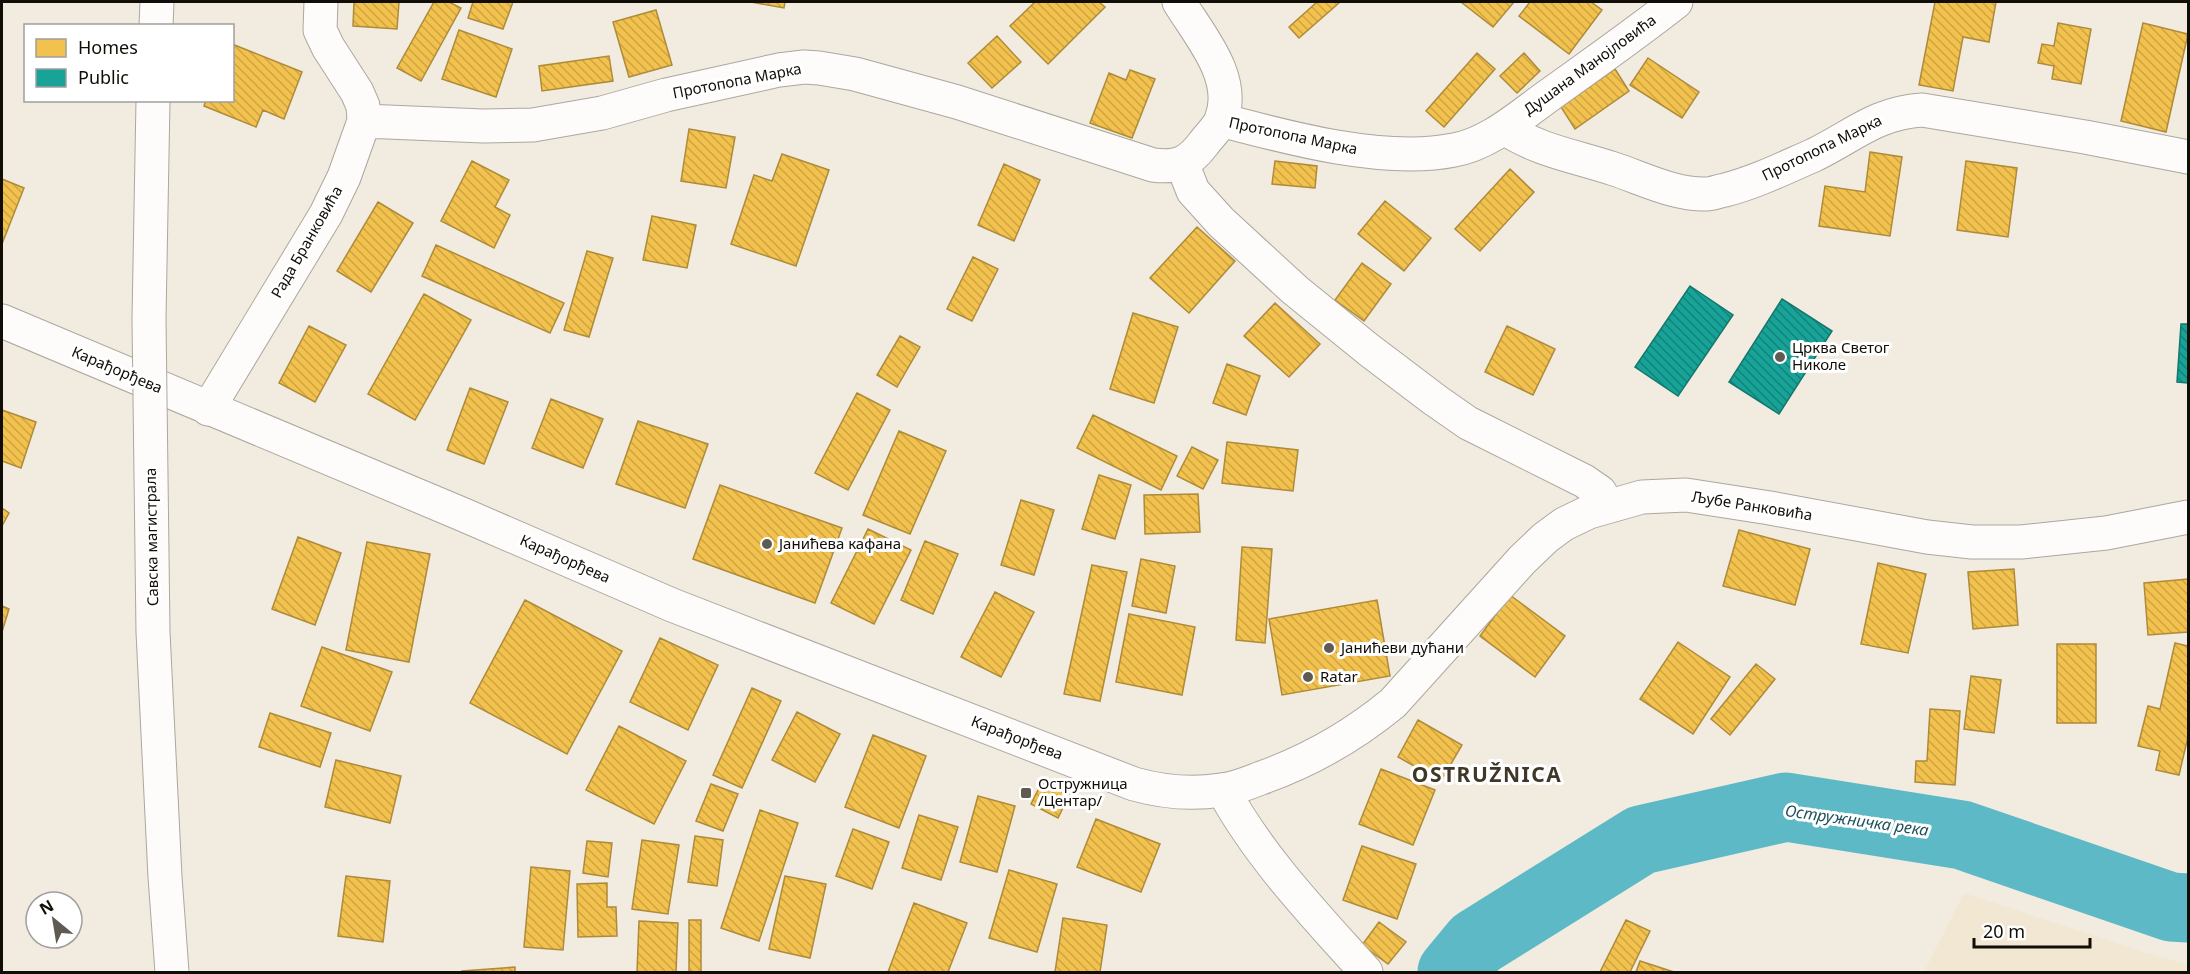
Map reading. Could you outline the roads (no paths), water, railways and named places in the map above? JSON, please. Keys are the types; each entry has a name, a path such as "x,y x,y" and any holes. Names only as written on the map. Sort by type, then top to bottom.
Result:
{"street":[{"path":"156,24 157,2"},
{"path":"321,2 320,30 328,47 357,92 363,106 364,121"},
{"path":"1179,2 1218,64 1225,97 1221,120"},
{"name":"Душана Манојловића","path":"1504,128 1676,2"},
{"name":"Протопопа Марка","path":"364,121 483,126 533,125 602,113 666,95 779,70 819,68 855,74 957,102 1153,165 1168,167 1182,164 1191,158 1221,120 1308,141 1362,150 1407,154 1455,150 1504,128 1523,140 1552,151 1614,169 1668,189 1707,194 1766,177 1862,128 1901,112 1922,110 2188,157"},
{"name":"Савска магистрала","path":"153,102 149,319 153,632 172,972"},
{"name":"Рада Бранковића","path":"208,409 327,214 344,177 364,121"},
{"path":"1182,164 1202,203 1295,290 1435,400 1468,423 1584,481 1600,492 1607,506"},
{"name":"Карађорђева","path":"2,321 464,514 672,605 1134,784 1155,790 1180,793 1223,790"},
{"name":"Љубе Ранковића","path":"1223,790 1288,768 1338,743 1370,723 1393,704 1522,560 1545,538 1564,524 1607,506 1642,497 1686,495 1927,537 1972,542 2042,540 2106,532 2188,517"},
{"path":"1223,790 1239,819 1307,906 1366,972"}],"waterway":[{"name":"Остружничка река","path":"1452,972 1476,943 1641,840 1786,807 1962,835 2171,907 2188,908"}],"place":[{"name":"Црква Светог Николе","path":"1780,357"},
{"name":"Јанићева кафана","path":"767,544"},
{"name":"Јанићеви дућани","path":"1329,648"},
{"name":"Ratar","path":"1308,677"},
{"name":"Остружница /Центар/","path":"1026,793"}],"district":[{"name":"OSTRUŽNICA","path":"1487,775"}]}
